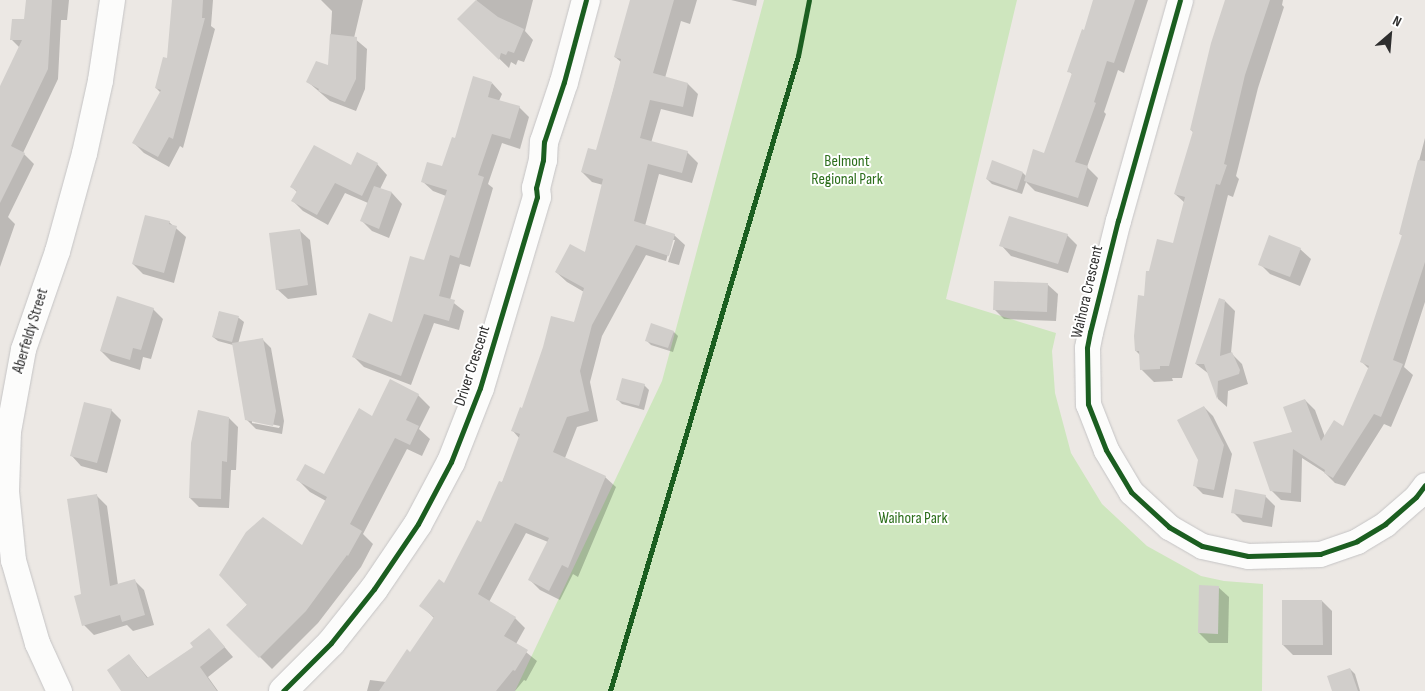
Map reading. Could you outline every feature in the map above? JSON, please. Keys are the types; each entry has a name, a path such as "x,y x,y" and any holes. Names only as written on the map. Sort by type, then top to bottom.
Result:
{"street":[{"name":"Aberfeldy Street","path":"59,691 37,643 13,560 6,491 8,431 23,349 57,252 84,153 100,80 112,0"},
{"name":"Driver Crescent","path":"283,691 331,643 374,589 418,524 451,462 482,380 537,197 536,188 543,160 544,142 564,82 586,0"},
{"name":"Waihora Crescent","path":"1180,0 1118,220 1087,348 1088,404 1106,450 1131,492 1169,527 1202,546 1248,556 1320,554 1357,541 1385,524 1416,497 1425,484"}],"green space":[{"path":"764,0 1017,0 946,299 1056,333 1052,351 1055,393 1071,453 1102,504 1147,546 1201,576 1224,581 1263,584 1262,691 515,691 662,381"}],"building":[{"path":"26,0 52,0 48,69 11,146 25,153 0,203 0,86 22,40 10,40 12,19 24,19"},
{"path":"172,0 203,0 202,18 205,18 173,139 169,137 158,157 132,143 161,90 155,88 163,57 167,58"},
{"path":"476,0 498,17 524,29 514,53 508,51 506,55 501,53 499,60 457,19"},
{"path":"630,0 674,0 653,73 688,83 683,107 650,100 640,138 688,151 682,173 648,164 634,221 675,234 669,256 636,245 592,325 580,371 589,411 567,417 553,452 606,476 568,568 562,565 549,591 528,580 549,538 515,523 478,594 516,617 504,636 528,650 515,671 513,670 496,691 379,691 407,649 410,652 434,617 419,606 439,579 444,583 477,520 481,522 499,481 502,482 520,434 511,431 520,407 522,408 543,347 551,316 574,322 584,288 555,272 570,244 585,252 603,179 581,172 588,148 596,150 621,59 614,57"},
{"path":"1093,0 1135,0 1114,63 1107,61 1094,102 1096,103 1075,162 1088,166 1078,198 1024,181 1033,149 1044,153 1072,73 1067,72 1082,29 1084,30"},
{"path":"1225,0 1270,0 1245,75 1224,164 1227,165 1220,185 1216,184 1169,366 1160,366 1160,369 1140,370 1139,351 1135,351 1134,336 1138,295 1144,296 1146,271 1149,271 1157,239 1173,243 1185,197 1174,194 1193,131 1190,130 1211,43"},
{"path":"330,34 357,37 356,79 345,102 318,91 319,89 306,82 316,61 328,65"},
{"path":"473,76 492,82 488,97 520,106 510,139 492,134 478,175 484,177 459,258 450,255 439,296 455,300 449,321 424,314 401,376 352,357 369,313 392,322 410,256 424,260 447,190 421,182 427,162 442,166 452,137 455,138"},
{"path":"314,145 351,165 357,152 378,163 362,196 335,183 317,215 291,201 297,191 290,187"},
{"path":"992,160 1023,172 1017,190 986,179"},
{"path":"1418,160 1425,161 1425,262 1393,360 1403,364 1381,417 1374,414 1333,478 1324,473 1325,470 1293,449 1291,493 1270,491 1253,442 1292,432 1283,407 1305,399 1321,441 1334,420 1343,426 1369,366 1360,362 1402,235 1399,234"},
{"path":"374,186 392,192 379,229 360,221"},
{"path":"145,215 170,221 169,224 177,226 164,273 132,264"},
{"path":"1009,216 1068,234 1058,264 999,246"},
{"path":"300,229 308,285 276,290 269,233"},
{"path":"1269,235 1301,248 1290,277 1258,265"},
{"path":"994,281 1048,283 1047,312 993,310"},
{"path":"117,296 154,308 141,350 133,348 130,360 100,351"},
{"path":"1219,298 1225,300 1220,356 1232,352 1240,370 1239,374 1218,381 1217,399 1204,364 1195,364"},
{"path":"219,311 239,316 232,342 212,337"},
{"path":"651,323 674,331 668,348 645,341"},
{"path":"263,338 276,411 273,426 245,420 232,343"},
{"path":"622,378 645,384 639,406 616,400"},
{"path":"390,379 419,394 406,420 419,426 410,445 395,438 350,524 362,531 348,556 306,611 259,658 226,625 247,605 219,575 246,532 263,517 302,545 327,497 296,480 305,464 324,474 359,408 372,416"},
{"path":"84,402 112,409 97,463 70,456"},
{"path":"1204,406 1224,445 1214,490 1193,486 1198,460 1177,420"},
{"path":"198,410 229,417 227,462 222,461 221,499 189,498 191,443"},
{"path":"1235,489 1266,495 1262,518 1231,513"},
{"path":"97,494 110,586 135,579 145,615 122,622 120,615 82,626 74,596 81,594 67,499"},
{"path":"1199,585 1219,586 1218,634 1198,633"},
{"path":"1282,600 1322,600 1323,645 1282,645"},
{"path":"209,628 225,647 200,667 217,691 121,691 107,670 129,654 147,678 193,647 190,643"},
{"path":"1350,668 1358,691 1332,691 1327,676"}],"cycle path":[{"path":"283,691 331,643 374,589 418,524 451,462 480,388 537,197 536,188 543,160 544,142 564,82 586,0"},
{"path":"610,691 798,56 809,0"},
{"path":"1180,0 1118,220 1087,348 1088,404 1106,450 1131,492 1169,527 1202,546 1248,556 1320,554 1357,541 1385,524 1416,497 1425,485"}],"park label":[{"name":"Belmont Regional Park","path":"847,171"},
{"name":"Waihora Park","path":"913,519"}]}
